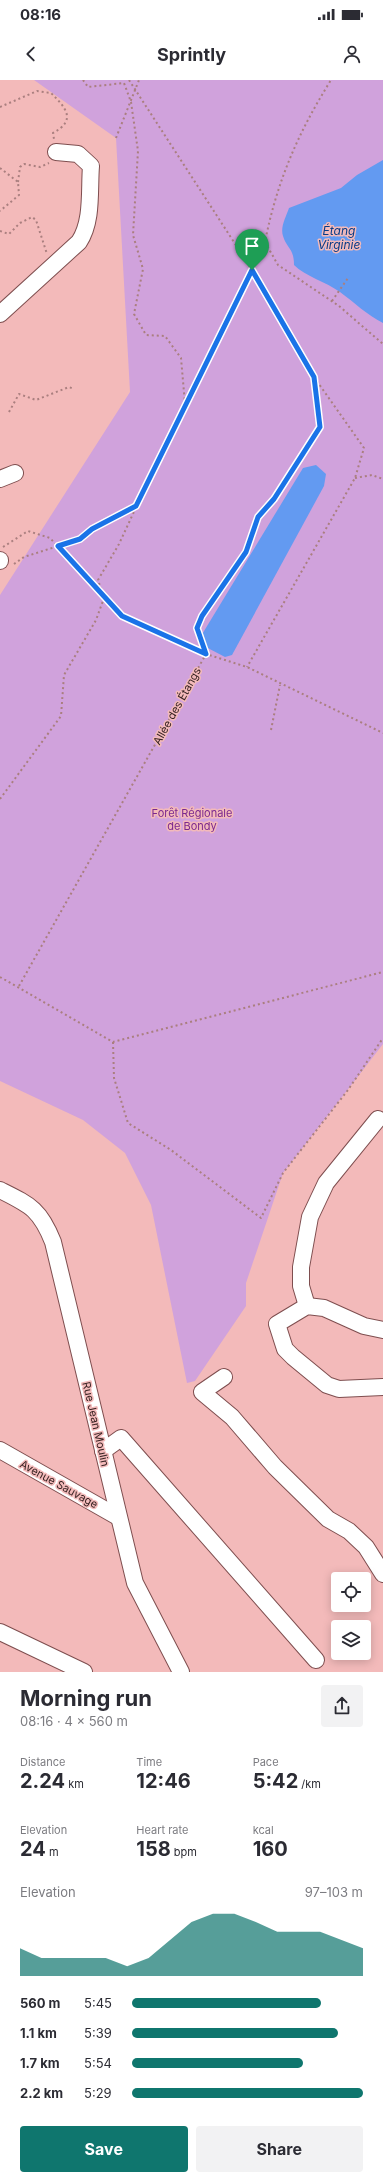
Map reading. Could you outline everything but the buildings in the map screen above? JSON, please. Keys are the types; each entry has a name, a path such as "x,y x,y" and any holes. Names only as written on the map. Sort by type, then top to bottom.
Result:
{"street":[{"path":"0,314 79,242 84,234 87,224 91,166 78,154 56,152"},
{"path":"0,479 15,473"},
{"path":"307,1306 301,1286 301,1266 310,1218 326,1183 378,1120"},
{"name":"Rue Jean Moulin","path":"0,1190 21,1200 38,1212 45,1222 53,1242 135,1583 181,1672"},
{"path":"383,1330 364,1326 324,1308 307,1306 277,1324 285,1349 293,1358 327,1385 339,1389 383,1387"},
{"path":"224,1377 202,1392 232,1417 275,1467 328,1519 350,1531 366,1547 383,1574"},
{"path":"103,1451 122,1438 316,1660"},
{"name":"Avenue Sauvage","path":"0,1450 118,1517"},
{"path":"0,1632 78,1671"}],"path":[{"path":"83,80 88,87 124,83 131,102 138,150 134,235 143,269 134,314 146,335 165,336 181,358 185,404"},
{"path":"129,80 252,270 314,377 364,448 355,478 247,667"},
{"path":"116,138 131,102 138,80"},
{"path":"0,799 61,716 64,676 96,620 104,598 98,580 119,544 185,404 252,270 265,242 271,210 284,169 313,109 331,80"},
{"path":"0,107 37,91 51,93 67,111 67,119 62,128 53,133 56,152 51,162 40,167 24,164 20,167 18,195 0,211"},
{"path":"0,168 18,182"},
{"path":"0,231 9,234 25,219 32,217 36,220 45,243 46,260 52,267"},
{"path":"265,242 278,265 332,301 383,344"},
{"path":"332,301 348,278"},
{"path":"206,654 197,628 202,616 246,552 258,517 274,499 320,427 314,377"},
{"path":"9,412 19,394 36,400 69,387 74,389"},
{"path":"355,478 372,474 383,479"},
{"path":"4,562 80,539 92,529 136,506"},
{"path":"0,549 28,531 50,538 122,616 206,654 247,667 383,733"},
{"name":"Allée des Étangs","path":"19,986 206,654"},
{"path":"272,730 280,684"},
{"path":"0,977 19,986 113,1042 383,972"},
{"path":"113,1042 114,1078 128,1123 171,1150 261,1218 283,1172 348,1090 383,1038"}],"green space":[{"name":"Forêt Régionale de Bondy","path":"34,80 383,80 383,1044 283,1173 246,1283 246,1306 195,1381 187,1383 151,1205 125,1153 83,1120 0,1081 0,595 130,392 116,138"}],"water":[{"name":"Étang Virginie","path":"383,160 383,323 366,313 340,292 294,265 292,252 283,236 282,229 289,208 341,188 357,175"},
{"path":"316,465 326,474 324,486 232,655 225,657 202,645 201,636 303,468"}],"route":[{"path":"252,270 314,377 320,427 274,499 258,517 246,552 216,598 202,616 197,628 206,654 122,616 58,546 80,539 92,529 136,506 172,430 252,270"}]}
